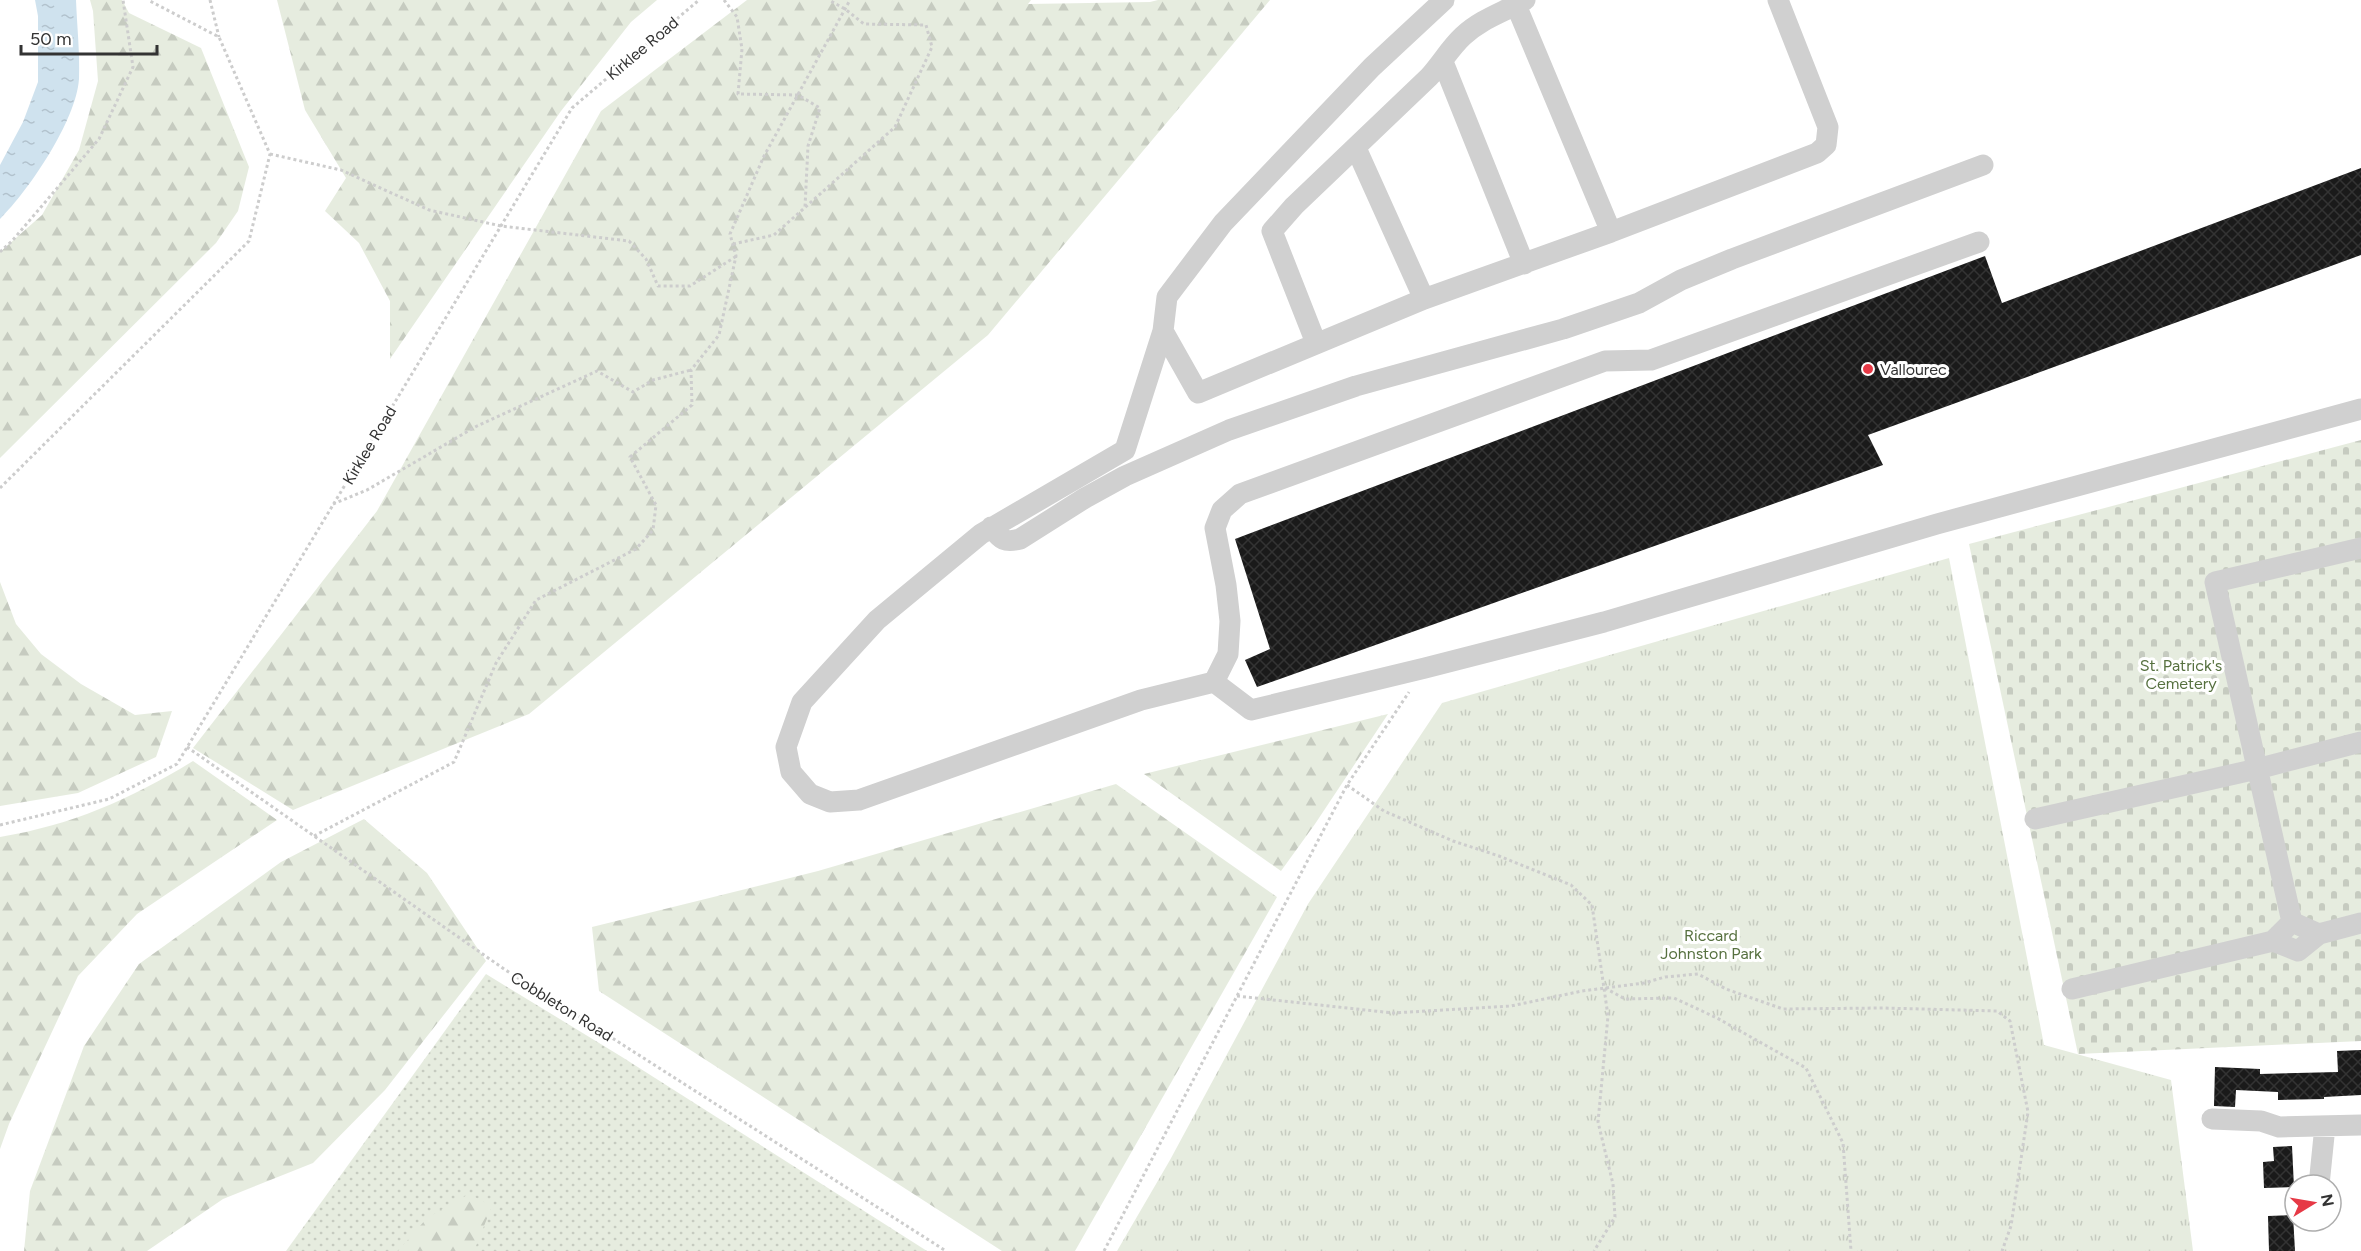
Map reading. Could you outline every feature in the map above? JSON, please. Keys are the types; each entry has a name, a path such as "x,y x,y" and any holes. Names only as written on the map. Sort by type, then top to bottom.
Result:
{"street":[{"path":"1444,0 1372,67 1223,223 1167,297 1163,331 1125,450 991,527 877,620 802,702 786,747 791,772 810,794 830,802 858,800 1141,700 1214,682 1228,654 1230,621 1215,528 1222,510 1240,494 1510,398 1605,361 1651,360 1979,242"},
{"path":"1163,331 1198,393 1424,299 1611,232 1817,153 1826,146 1828,127 1778,0"},
{"path":"1316,343 1272,231 1294,206 1443,62 1461,38 1485,19 1521,3 1611,232"},
{"path":"1443,62 1524,264"},
{"path":"1356,148 1424,299"},
{"path":"991,527 1001,540 1008,542 1020,539 1125,476 1229,430 1356,386 1563,329 1639,303 1681,280 1732,259 1983,165"},
{"path":"1214,682 1251,710 1604,622 1937,524 2361,409"},
{"path":"2292,922 2215,582 2361,548"},
{"path":"2035,819 2257,769 2361,742"},
{"path":"2292,922 2319,934"},
{"path":"2072,989 2273,941 2292,922"},
{"path":"2273,941 2298,951 2319,934 2361,923"},
{"path":"2212,1119 2260,1121 2278,1127 2361,1125"},
{"path":"2320,1173 2325,1126"}],"path":[{"path":"0,252 99,139 133,67 123,0"},
{"path":"148,0 219,37"},
{"path":"0,488 249,241 270,154 219,37 210,0"},
{"name":"Kirklee Road","path":"0,825 109,799 177,764 572,108 699,0"},
{"path":"724,0 737,17 742,49 738,94 798,95 820,108 808,146 805,207"},
{"path":"733,244 774,235 895,127 932,47 926,24 864,24 829,0"},
{"path":"333,504 367,490 477,426 597,371 633,392 653,380 691,370 719,334 736,256 730,234 734,224 764,156 850,0"},
{"path":"270,154 341,170 429,210 501,226 629,241 646,260 658,286 690,285 736,256"},
{"path":"314,836 454,762 496,663 536,600 636,549 653,530 657,505 630,457 692,405 691,370"},
{"path":"1104,1251 1347,785 1425,668"},
{"name":"Cobbleton Road","path":"187,747 504,969 946,1251"},
{"path":"1347,785 1384,810 1453,841 1499,856 1571,885 1592,905 1608,1016 1598,1122 1613,1184 1615,1217 1594,1251"},
{"path":"1237,996 1393,1013 1511,1006 1603,987 1698,974 1726,989 1783,1009 1883,1008 1997,1011 2010,1021 2028,1112 2011,1227 2002,1251"},
{"path":"1603,987 1624,999 1674,998 1717,1017 1806,1068 1843,1143 1851,1251"}],"green space":[{"path":"90,0 122,0 129,13 201,48 249,167 238,211 216,243 0,458 0,252 42,215 79,150 98,81 93,11"},
{"path":"277,0 657,0 631,22 561,111 390,359 390,301 359,243 325,211 346,178 305,110"},
{"path":"747,0 1031,0 1028,4 1158,0 1270,0 988,335 529,714 293,810 193,748 377,511 601,111"},
{"name":"St. Patrick's Cemetery","path":"2361,440 2361,1041 2078,1054 1969,544"},
{"name":"Riccard Johnston Park","path":"1949,558 2044,1045 2171,1080 2193,1251 1117,1251 1170,1160 1308,904 1442,703"},
{"path":"0,582 16,624 41,654 81,684 135,715 172,711 156,757 78,793 0,806"},
{"path":"1388,714 1281,871 1144,774"},
{"path":"193,761 277,820 137,914 78,976 9,1124 0,1149 0,837 52,825 100,809 124,799"},
{"path":"1116,784 1277,897 1075,1251 1002,1251 599,991 592,927 818,871"},
{"path":"364,819 427,873 486,961 385,1090 313,1163 223,1199 147,1251 24,1251 30,1191 84,1046 139,964 281,862"},
{"path":"486,974 622,1057 927,1251 286,1251"},
{"path":"469,1194 492,1206 474,1251 398,1251 427,1218"}],"water":[{"path":"35,0 76,0 79,79 69,115 49,154 24,191 0,219 0,165 23,122 38,82 38,16"}],"building":[{"name":"Vallourec","path":"2361,168 2361,255 1868,435 1883,465 1257,687 1245,660 1270,649 1235,539 1985,256 2002,303"},
{"path":"2361,1050 2361,1095 2278,1100 2278,1092 2236,1090 2235,1107 2214,1106 2215,1067 2260,1069 2260,1074 2338,1072 2337,1051"},
{"path":"2292,1146 2293,1173 2283,1173 2283,1187 2264,1188 2263,1162 2274,1161 2273,1147"},
{"path":"2283,1215 2283,1233 2294,1233 2295,1251 2269,1251 2268,1216"}],"place":[{"name":"Vallourec","path":"1868,369"}]}
